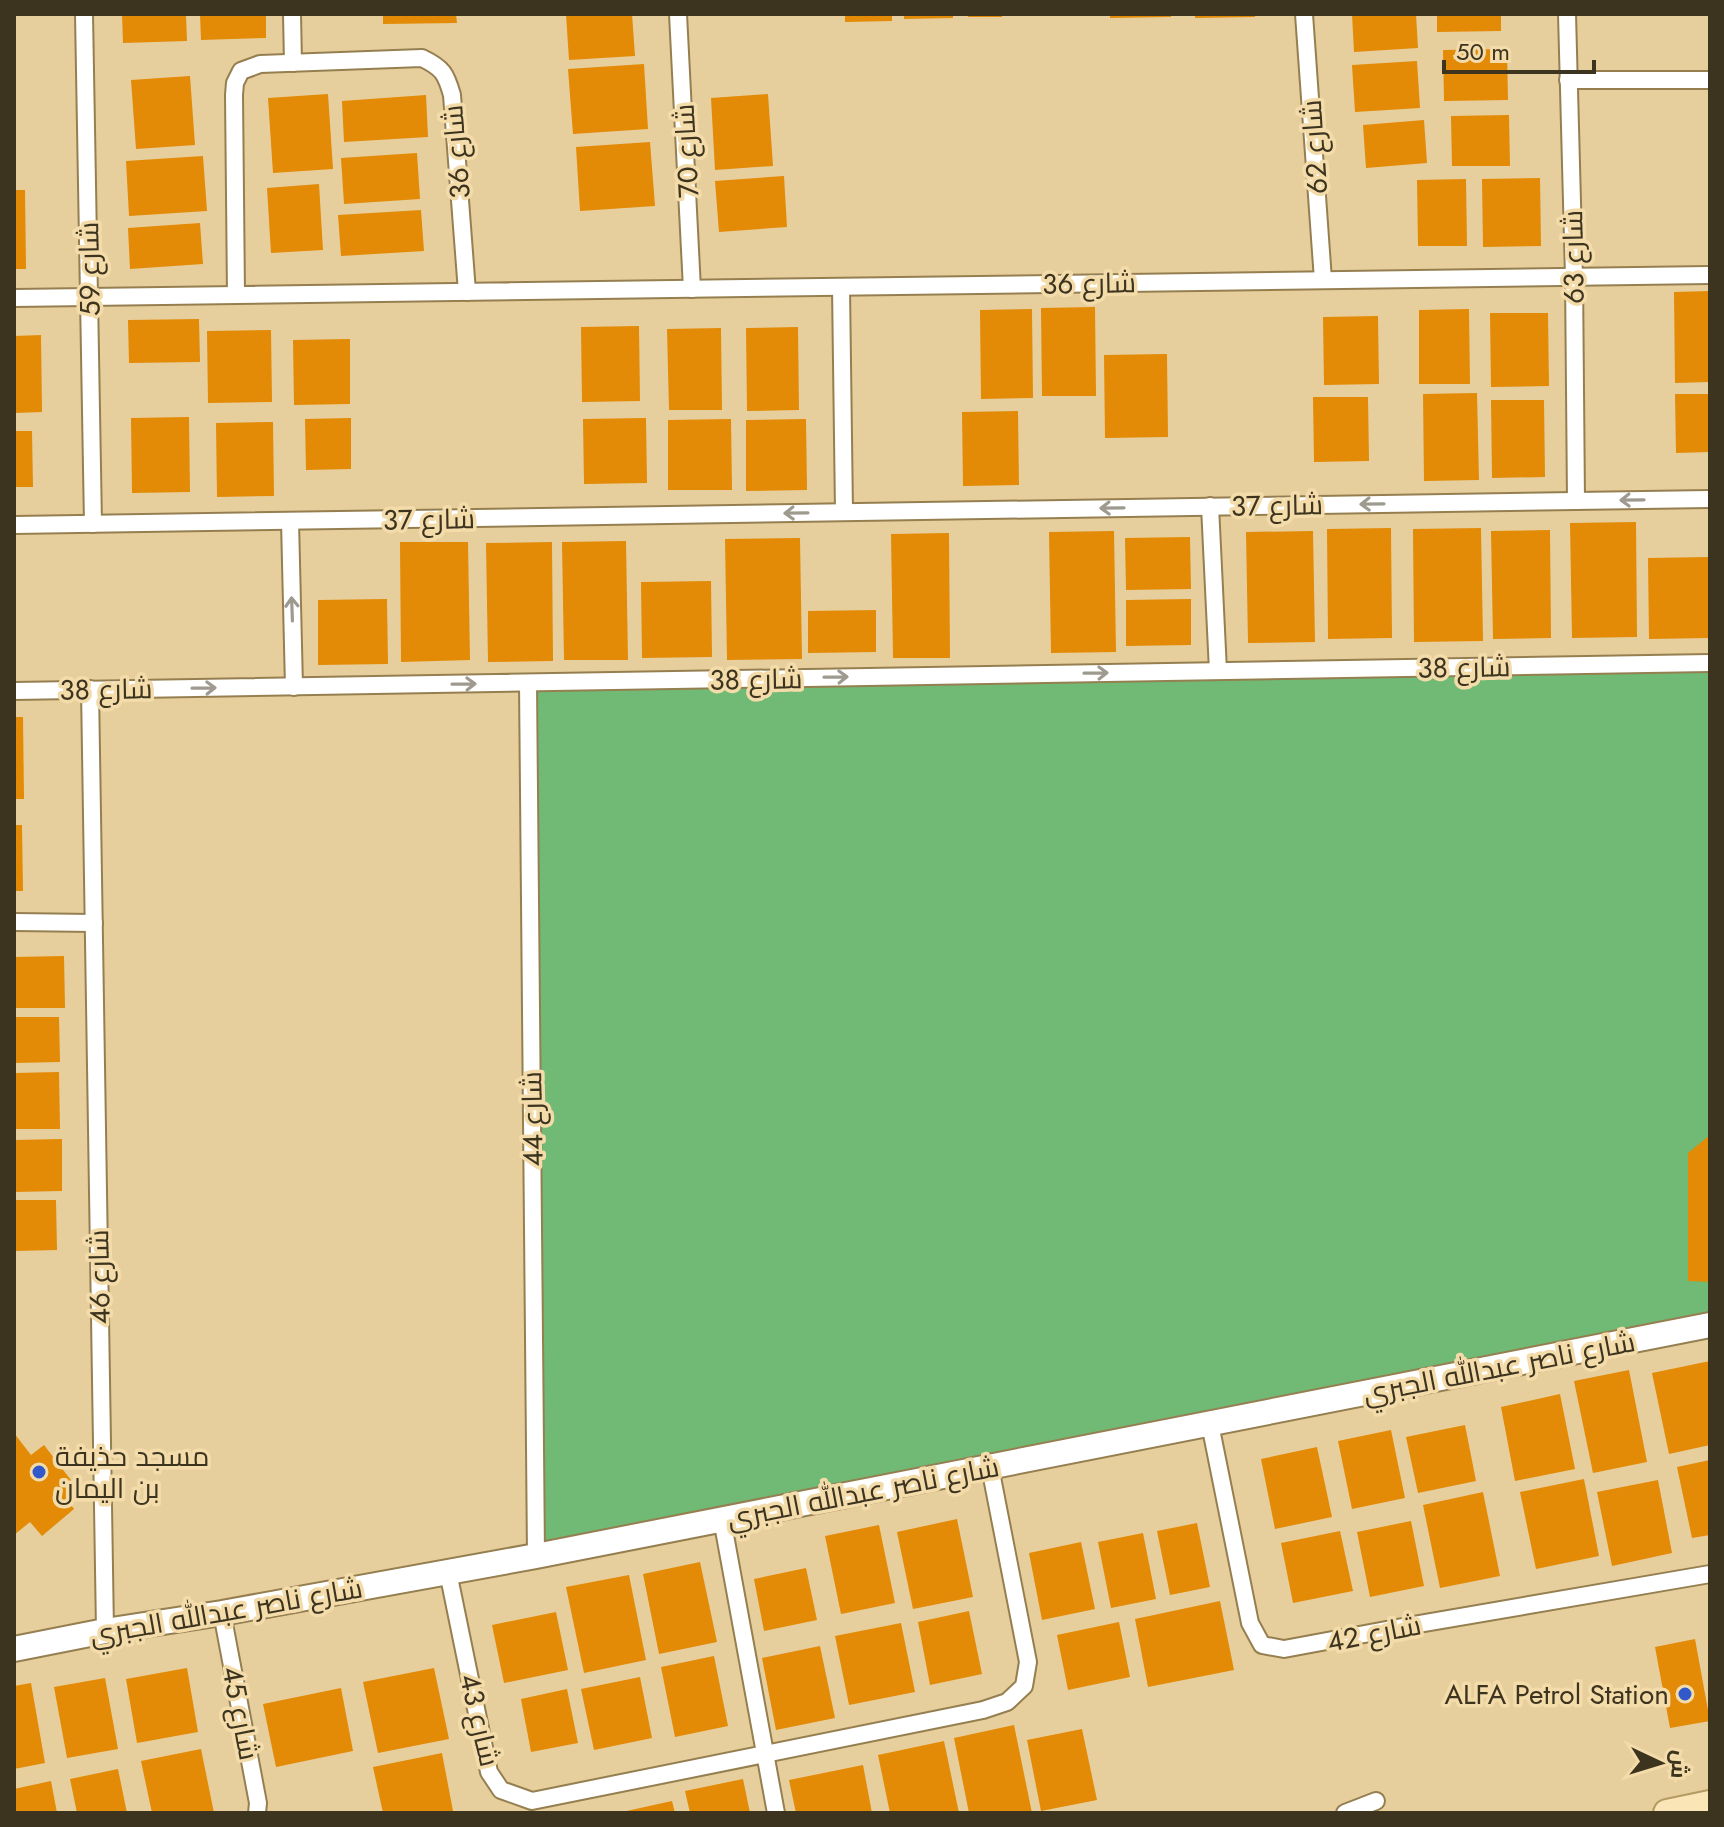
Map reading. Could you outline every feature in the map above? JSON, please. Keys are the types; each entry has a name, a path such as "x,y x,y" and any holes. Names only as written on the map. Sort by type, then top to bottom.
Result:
{"main road":[{"path":"1667,1813 1710,1804"}],"street":[{"name":"شارع 59","path":"84,14 93,524"},
{"path":"292,14 293,63"},
{"name":"شارع 70","path":"678,14 692,289"},
{"name":"شارع 62","path":"1304,14 1323,280"},
{"name":"شارع 63","path":"1567,14 1576,501"},
{"name":"شارع 36","path":"236,295 234,95 241,71 260,64 422,58 437,65 447,76 452,95 467,292"},
{"path":"1568,80 1710,80"},
{"name":"شارع 36","path":"14,298 1710,275"},
{"path":"841,287 844,512"},
{"name":"شارع 37","path":"14,525 1710,499"},
{"path":"1210,506 1218,671"},
{"path":"290,521 294,687"},
{"name":"شارع 38","path":"14,691 1710,663"},
{"name":"شارع 44","path":"528,683 536,1556"},
{"name":"شارع 46","path":"90,689 105,1631"},
{"path":"14,922 94,923"},
{"name":"شارع ناصر عبدالله الجبري","path":"14,1649 536,1556 1710,1325"},
{"name":"شارع 42","path":"1210,1424 1250,1623 1262,1645 1284,1649 1710,1574"},
{"name":"شارع 43","path":"448,1572 489,1772 501,1790 532,1801 983,1710 1007,1702 1024,1686 1028,1662 990,1467"},
{"path":"722,1519 776,1813"},
{"name":"شارع 45","path":"222,1613 258,1803 257,1813"},
{"path":"1345,1813 1376,1801"}],"green space":[{"path":"1710,663 1710,1325 536,1556 528,683"}],"building":[{"path":"122,14 186,14 187,41 123,43"},
{"path":"200,14 266,14 266,38 201,40"},
{"path":"383,14 456,14 457,23 383,24"},
{"path":"566,14 632,14 635,56 569,60"},
{"path":"845,14 892,14 892,21 845,22"},
{"path":"904,14 953,14 953,18 904,19"},
{"path":"968,14 1002,14 1002,17 968,17"},
{"path":"1110,14 1171,14 1171,17 1110,18"},
{"path":"1195,14 1255,14 1255,17 1195,18"},
{"path":"1352,14 1416,14 1418,48 1354,52"},
{"path":"1437,14 1501,14 1501,31 1437,32"},
{"path":"1507,49 1508,100 1444,101 1443,50"},
{"path":"1417,61 1420,108 1355,112 1352,65"},
{"path":"644,64 648,129 573,134 568,69"},
{"path":"190,76 195,145 136,149 131,80"},
{"path":"328,94 333,169 273,173 268,98"},
{"path":"768,94 773,166 715,170 711,98"},
{"path":"426,95 428,137 344,142 342,101"},
{"path":"1509,115 1510,166 1452,166 1451,116"},
{"path":"1424,120 1427,163 1366,168 1363,125"},
{"path":"650,142 655,206 580,211 576,147"},
{"path":"417,153 420,199 344,204 341,158"},
{"path":"203,156 207,211 129,216 126,161"},
{"path":"784,176 787,227 719,232 715,181"},
{"path":"1540,178 1541,246 1483,247 1482,179"},
{"path":"1466,179 1467,246 1418,246 1417,180"},
{"path":"319,184 323,250 271,253 267,188"},
{"path":"14,190 25,190 26,269 14,269"},
{"path":"421,210 424,251 341,256 338,215"},
{"path":"200,223 203,264 130,269 128,228"},
{"path":"1710,291 1710,382 1675,383 1674,292"},
{"path":"1095,307 1096,396 1042,396 1041,308"},
{"path":"1032,309 1033,398 981,399 980,310"},
{"path":"1469,309 1470,384 1419,384 1419,310"},
{"path":"1490,313 1548,313 1549,386 1491,387"},
{"path":"1378,316 1379,384 1324,385 1323,317"},
{"path":"199,319 200,362 129,363 128,320"},
{"path":"639,326 640,401 582,402 581,327"},
{"path":"798,327 799,410 747,411 746,328"},
{"path":"721,328 722,410 669,410 667,329"},
{"path":"271,330 272,402 208,403 207,331"},
{"path":"41,335 42,412 14,413 14,336"},
{"path":"350,339 350,404 294,405 293,340"},
{"path":"1167,354 1168,437 1105,438 1104,355"},
{"path":"1477,393 1479,480 1424,481 1423,394"},
{"path":"1675,394 1710,394 1710,452 1676,453"},
{"path":"1313,397 1368,397 1369,461 1314,462"},
{"path":"1491,400 1544,400 1545,477 1492,478"},
{"path":"1018,411 1019,485 963,486 962,412"},
{"path":"189,417 190,492 132,493 131,418"},
{"path":"351,418 351,469 306,470 305,419"},
{"path":"646,418 647,483 584,484 583,419"},
{"path":"731,419 732,490 668,490 668,420"},
{"path":"806,419 807,490 746,491 746,420"},
{"path":"273,422 274,496 217,497 216,423"},
{"path":"14,431 32,431 33,487 14,487"},
{"path":"1636,522 1637,637 1572,638 1570,523"},
{"path":"1391,528 1392,638 1328,639 1327,529"},
{"path":"1481,528 1483,641 1414,642 1413,529"},
{"path":"1550,530 1551,638 1493,639 1491,531"},
{"path":"1114,531 1116,652 1051,653 1049,532"},
{"path":"1313,531 1315,642 1248,643 1246,532"},
{"path":"949,533 950,658 893,658 891,534"},
{"path":"1190,537 1191,589 1126,590 1125,538"},
{"path":"800,538 802,659 727,660 725,539"},
{"path":"626,541 628,660 564,660 562,542"},
{"path":"400,542 468,542 470,660 401,662"},
{"path":"552,542 553,661 488,662 486,543"},
{"path":"1710,557 1710,638 1649,639 1648,558"},
{"path":"711,581 712,657 642,658 641,582"},
{"path":"387,599 388,664 318,665 318,600"},
{"path":"1191,599 1191,645 1126,646 1126,600"},
{"path":"876,610 876,652 808,653 808,611"},
{"path":"14,717 23,717 24,799 14,799"},
{"path":"14,825 22,825 23,891 14,891"},
{"path":"64,956 65,1008 14,1008 14,957"},
{"path":"14,1017 59,1017 60,1062 14,1063"},
{"path":"59,1072 60,1129 14,1129 14,1073"},
{"path":"1710,1135 1710,1282 1688,1281 1688,1153"},
{"path":"62,1139 62,1191 14,1192 14,1140"},
{"path":"14,1200 56,1200 57,1250 14,1251"},
{"path":"1710,1361 1710,1445 1669,1454 1652,1373"},
{"path":"1629,1370 1647,1462 1593,1473 1574,1381"},
{"path":"1560,1394 1575,1469 1515,1481 1501,1407"},
{"path":"1465,1425 1476,1481 1418,1493 1406,1437"},
{"path":"1391,1430 1405,1498 1352,1509 1338,1441"},
{"name":"مسجد حذيفة بن اليمان","path":"14,1433 31,1455 44,1445 77,1488 66,1498 74,1509 42,1536 30,1522 14,1535"},
{"path":"1317,1447 1332,1517 1275,1529 1261,1459"},
{"path":"1710,1460 1710,1535 1692,1538 1677,1467"},
{"path":"1584,1479 1599,1556 1536,1569 1520,1492"},
{"path":"1658,1480 1672,1553 1612,1566 1597,1492"},
{"path":"1483,1492 1500,1576 1440,1588 1423,1505"},
{"path":"957,1519 973,1597 913,1609 897,1532"},
{"path":"1411,1521 1424,1586 1370,1597 1357,1532"},
{"path":"1197,1523 1210,1587 1170,1595 1157,1531"},
{"path":"879,1525 895,1603 841,1614 825,1536"},
{"path":"1340,1531 1353,1591 1293,1603 1281,1543"},
{"path":"1143,1533 1156,1599 1111,1608 1098,1542"},
{"path":"1081,1542 1095,1609 1042,1620 1029,1553"},
{"path":"700,1562 717,1642 659,1654 643,1574"},
{"path":"806,1568 817,1620 764,1631 754,1579"},
{"path":"629,1575 646,1660 584,1673 566,1587"},
{"path":"1220,1601 1234,1670 1148,1687 1135,1619"},
{"path":"969,1611 982,1674 930,1685 918,1622"},
{"path":"556,1612 568,1670 504,1683 492,1625"},
{"path":"1119,1622 1130,1677 1068,1690 1057,1635"},
{"path":"901,1623 915,1692 849,1705 835,1636"},
{"name":"ALFA Petrol Station","path":"1695,1639 1710,1721 1670,1728 1655,1647"},
{"path":"820,1646 835,1718 776,1730 762,1658"},
{"path":"714,1656 728,1726 675,1737 661,1667"},
{"path":"187,1668 198,1732 137,1743 126,1679"},
{"path":"434,1668 449,1739 378,1753 363,1682"},
{"path":"640,1677 652,1738 594,1750 581,1689"},
{"path":"105,1678 118,1749 67,1758 54,1687"},
{"path":"31,1683 45,1763 14,1769 14,1686"},
{"path":"341,1688 353,1751 276,1767 263,1704"},
{"path":"567,1689 578,1743 531,1752 521,1699"},
{"path":"1014,1725 1032,1813 969,1813 954,1738"},
{"path":"1082,1729 1097,1800 1041,1811 1027,1740"},
{"path":"944,1741 959,1813 890,1813 878,1755"},
{"path":"201,1749 214,1813 152,1813 141,1761"},
{"path":"442,1753 453,1811 383,1813 373,1767"},
{"path":"863,1765 872,1813 796,1813 789,1780"},
{"path":"118,1769 127,1813 77,1813 70,1779"},
{"path":"743,1779 750,1813 690,1813 685,1791"},
{"path":"51,1781 57,1813 14,1813 14,1789"},
{"path":"672,1801 675,1813 622,1813 622,1812"}],"place":[{"name":"مسجد حذيفة بن اليمان","path":"39,1472"},
{"name":"ALFA Petrol Station","path":"1685,1694"}]}
